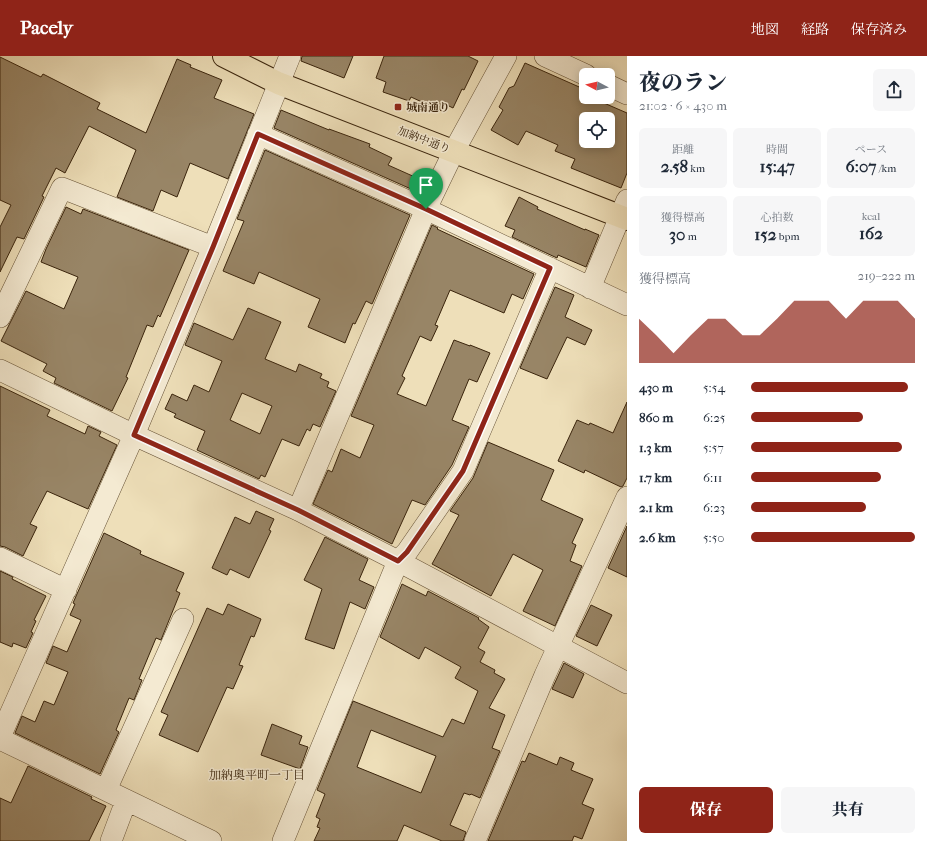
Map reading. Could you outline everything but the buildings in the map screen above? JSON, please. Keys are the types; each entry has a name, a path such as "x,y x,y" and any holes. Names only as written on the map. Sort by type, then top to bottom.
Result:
{"highway":[{"name":"加納中通り","path":"224,56 278,83 454,151 624,212"}],"street":[{"path":"211,841 126,801 0,738 134,435 213,247 290,56"},
{"path":"298,510 426,209 454,151 506,56"},
{"path":"545,56 579,72"},
{"path":"615,88 627,94"},
{"path":"258,134 426,209 627,305"},
{"path":"0,317 62,188 213,247"},
{"path":"590,288 624,212"},
{"path":"283,841 398,561 407,552 463,471 550,268"},
{"path":"0,370 134,435 298,510 398,561 627,683"},
{"path":"475,841 545,675 627,497"},
{"path":"0,558 66,590"},
{"path":"106,790 183,619"},
{"path":"111,841 126,801"}],"place":[{"name":"城南通り","path":"398,107"}],"district":[{"name":"加納奥平町一丁目","path":"257,775"}],"route":[{"path":"258,134 426,209 550,268 463,471 407,552 398,561 298,510 134,435 213,247 258,134"}]}
